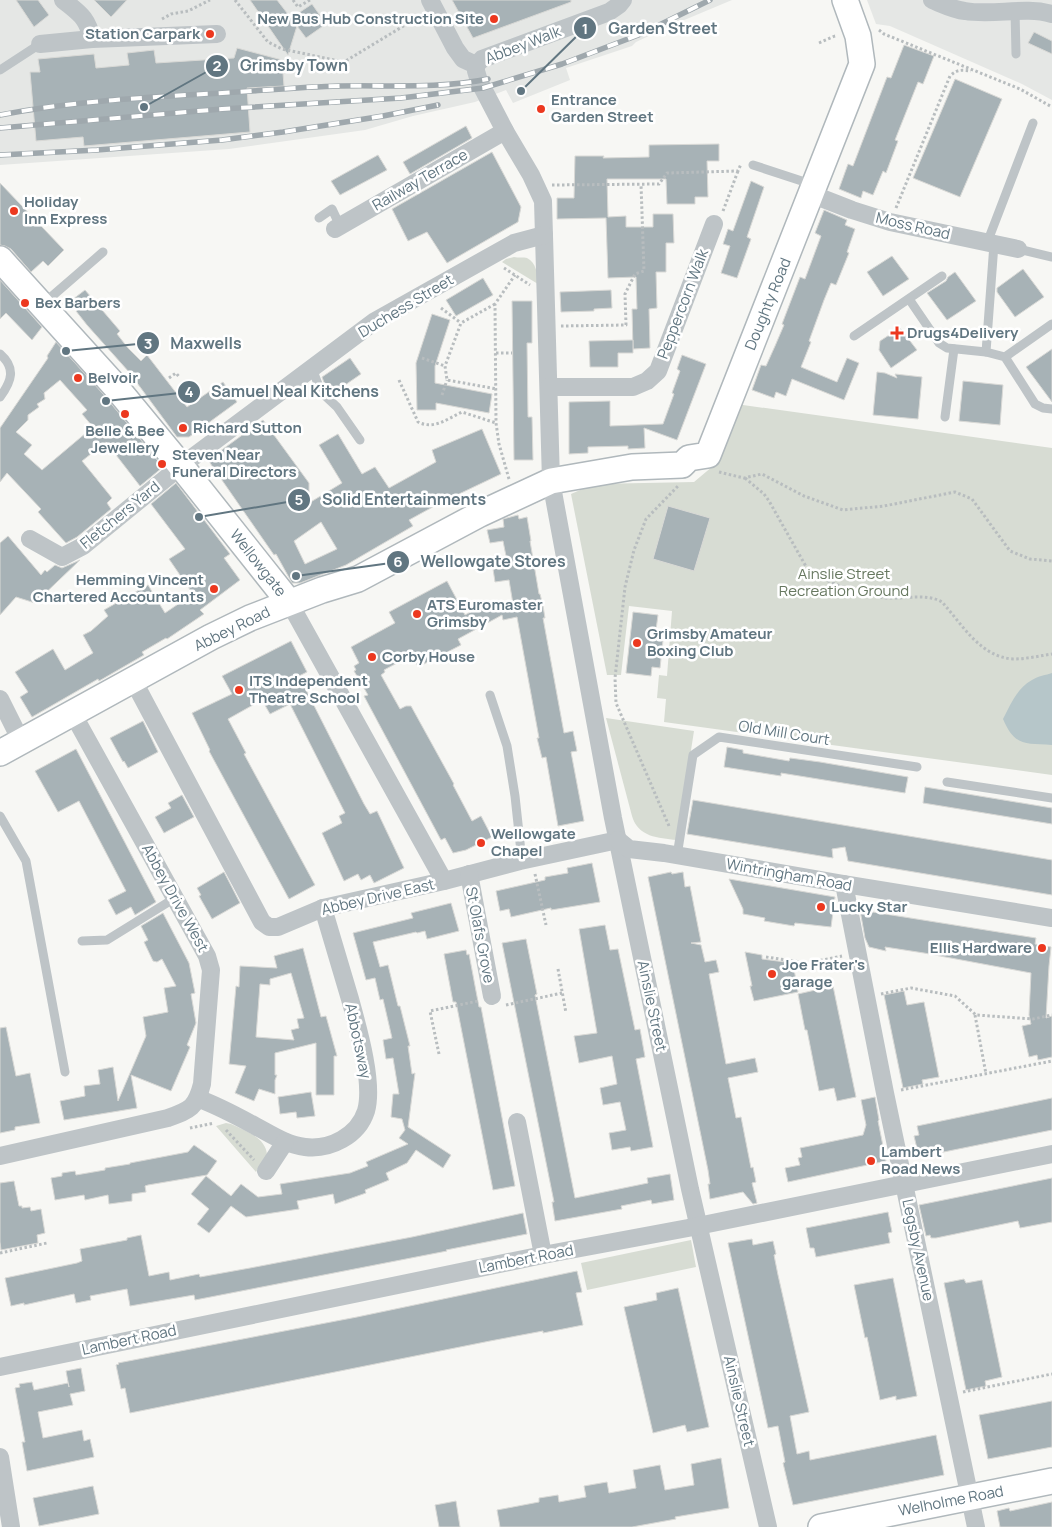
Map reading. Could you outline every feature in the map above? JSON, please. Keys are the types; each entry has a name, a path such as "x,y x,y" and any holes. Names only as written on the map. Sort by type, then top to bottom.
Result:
{"street":[{"path":"63,0 89,24 92,39"},
{"name":"Abbey Walk","path":"476,65 482,59 609,12 623,0"},
{"name":"Doughty Road","path":"551,481 632,467 682,465 689,458 708,454 862,64 858,36 845,0"},
{"path":"932,0 965,11 1041,11 1052,14"},
{"path":"432,4 455,48 463,59 476,65"},
{"path":"40,44 92,39 144,44 217,34"},
{"name":"Ainslie Street","path":"476,65 479,81 544,201 551,481 618,840 698,1226 768,1527"},
{"name":"Railway Terrace","path":"338,227 506,132"},
{"name":"Moss Road","path":"813,189 852,210 890,222 1018,249"},
{"name":"Peppercorn Walk","path":"549,386 633,387 647,381 658,371 714,224"},
{"name":"Duchess Street","path":"181,466 375,321 514,243 544,234"},
{"name":"Wellowgate","path":"0,259 115,386 289,602 444,881"},
{"name":"Fletchers Yard","path":"30,539 62,557 83,546 181,466"},
{"name":"Abbey Road","path":"11,747 211,637 289,602 358,579 480,514 551,481"},
{"name":"Abbey Drive East","path":"133,680 262,922 269,927 278,928 323,908 444,881 524,860 618,840"},
{"path":"0,698 11,747"},
{"name":"Abbey Drive West","path":"73,714 207,956 211,970 202,1084 198,1100"},
{"name":"Wintringham Road","path":"618,840 630,849 678,851 844,884 1052,918"},
{"name":"St Olafs Grove","path":"469,874 492,996"},
{"name":"Legsby Avenue","path":"844,884 885,1093 976,1527"},
{"name":"Abbotsway","path":"198,1100 218,1106 286,1142 307,1148 337,1142 347,1137 362,1120 367,1105 368,1089 361,1040 323,908"},
{"path":"0,1156 174,1116 192,1107 198,1100"},
{"path":"517,1122 543,1255"},
{"path":"266,1170 286,1142"},
{"name":"Lambert Road","path":"0,1367 543,1255 698,1226 1052,1154"},
{"path":"0,1457 11,1527"},
{"name":"Welholme Road","path":"821,1527 1052,1481"}],"lane":[{"path":"1015,11 1016,54"},
{"path":"0,70 40,44"},
{"path":"986,352 991,244 1032,123"},
{"path":"753,165 813,189"},
{"path":"319,218 332,209 338,227"},
{"path":"1018,249 1052,257"},
{"path":"42,304 103,252"},
{"path":"854,336 942,276"},
{"path":"909,299 940,343 947,348 986,352 1005,357 1035,404 1043,408 1052,409"},
{"path":"1005,357 1052,324"},
{"path":"946,417 954,349"},
{"path":"0,354 10,364 11,378 9,386 0,396"},
{"path":"312,368 321,392 337,408 360,440"},
{"path":"490,695 507,746 524,860"},
{"name":"Old Mill Court","path":"678,851 693,755 719,737 916,767"},
{"path":"947,782 1052,798"},
{"path":"0,816 26,861 65,1072"},
{"path":"82,941 108,940 175,898"}],"path":[{"path":"144,44 143,32 162,19 171,14 188,11 210,0"},
{"path":"235,0 268,42 282,49 344,62 432,4"},
{"path":"293,0 298,7 310,0"},
{"path":"879,30 1020,89 1052,106"},
{"path":"819,43 835,36 840,38"},
{"path":"890,222 950,76 960,70 977,71"},
{"path":"714,224 720,221 742,162 753,165"},
{"path":"537,185 659,184 667,173 738,172"},
{"path":"548,326 626,325 625,294 635,274 644,271 641,184"},
{"path":"489,257 546,295"},
{"path":"442,395 447,380 445,366 461,323 495,304 515,275"},
{"path":"495,304 496,423 499,444 508,478"},
{"path":"441,308 461,323"},
{"path":"496,353 512,353"},
{"path":"422,358 445,366"},
{"path":"169,378 176,373 180,378"},
{"path":"399,380 418,422 421,424 433,426 462,412 496,423"},
{"path":"447,380 496,389"},
{"path":"716,470 724,474 744,478 762,474 804,496 843,510 884,506 955,492 972,499 1010,552 1030,559 1052,561"},
{"path":"744,478 764,494 808,570 818,576 859,592 887,598 935,598 942,602 975,642 1002,657 1012,659 1052,654"},
{"path":"678,851 616,703 615,678 625,587 634,550 646,519 682,482"},
{"path":"524,860 546,925"},
{"path":"766,956 807,963 858,954"},
{"path":"558,969 566,1013"},
{"path":"866,998 911,988 955,996 975,1014 1033,1019 1052,1015"},
{"path":"438,1054 430,1010 492,996 502,1006 562,993"},
{"path":"975,1014 986,1074"},
{"path":"885,1093 1052,1061"},
{"path":"174,1116 181,1130 218,1122"},
{"path":"224,1128 252,1159 266,1170"},
{"path":"0,1252 47,1243"},
{"path":"948,1395 1052,1374"}],"shaded area":[{"path":"0,0 732,0 670,26 636,42 632,46 566,68 570,80 513,103 506,90 475,102 413,116 365,130 229,149 0,165"},
{"path":"867,0 1052,0 1052,100 1022,84 890,26 876,24"},
{"path":"1052,673 1052,745 1022,742 1012,735 1003,719 1022,687 1034,679"}],"green space":[{"path":"514,257 527,258 533,262 538,284 502,262"},
{"name":"Ainslie Street Recreation Ground","path":"736,404 1052,448 1052,775 664,722 666,699 657,698 659,675 667,676 672,611 629,606 621,675 607,675 571,494 594,484 694,482 719,461"},
{"path":"606,718 694,731 677,840 650,835 635,823"},
{"path":"226,1123 254,1135 263,1144 267,1155 256,1172 216,1126"},
{"path":"691,1240 696,1267 587,1290 581,1263"}],"building":[{"path":"16,0 38,0 49,15 34,27"},
{"path":"94,0 127,0 111,17"},
{"path":"250,0 277,0 291,18 312,4 326,24 306,38 297,26 288,55"},
{"name":"New Bus Hub Construction Site","path":"452,0 571,0 571,2 473,38"},
{"path":"1034,32 1052,41 1052,54 1028,43"},
{"path":"904,45 934,56 923,84 918,82 895,140 898,141 886,173 883,171 873,195 863,191 861,198 839,189 848,164 853,166 887,77 891,78"},
{"path":"237,48 286,61 283,73 284,86 247,88 250,132 84,146 83,137 36,141 30,72 40,72 38,59 94,54 96,68 129,65 127,53 154,50 156,63 234,58"},
{"path":"955,79 1002,99 960,197 913,178"},
{"path":"466,126 472,138 410,174 403,162"},
{"path":"719,144 719,161 707,161 708,197 695,197 695,204 667,204 666,179 607,179 608,217 626,216 626,227 653,227 653,214 673,214 674,243 666,243 666,272 656,272 657,308 649,309 650,348 633,349 632,309 637,309 636,277 608,278 606,218 557,219 557,198 574,198 575,156 604,156 603,158 649,157 649,145"},
{"path":"492,152 521,207 518,222 447,263 427,232 408,241 392,209"},
{"path":"378,155 387,170 340,195 331,181"},
{"path":"751,181 764,187 747,237 751,239 737,278 721,273 730,246 723,244 728,229 733,231"},
{"name":"Holiday Inn Express","path":"0,183 64,250 48,266 43,261 31,272 11,249 0,245"},
{"path":"824,210 847,220 845,225 855,229 847,252 849,253 836,285 831,283 801,367 837,382 847,358 859,363 844,400 792,379 786,396 776,392 774,398 752,390 761,365 766,366 784,325 782,324 800,277 805,279 821,236 815,233"},
{"path":"892,256 909,279 883,296 867,272"},
{"path":"1023,269 1044,297 1015,317 997,292 997,288"},
{"path":"955,272 976,301 947,320 927,293 946,281"},
{"path":"483,278 493,295 456,316 446,300"},
{"path":"0,280 42,327 32,340 6,313 0,319"},
{"path":"85,290 120,331 117,334 128,348 141,361 147,355 187,407 223,382 237,402 189,437 177,437 129,372 87,325 77,310 68,303"},
{"path":"611,290 612,308 594,309 594,311 561,312 560,292"},
{"path":"512,301 532,301 532,343 527,343 528,417 532,417 533,460 514,460"},
{"path":"432,314 450,320 435,366 435,383 492,394 489,413 436,403 436,410 417,410 416,363"},
{"path":"900,328 917,350 891,368 879,350 880,341"},
{"path":"633,340 633,353 618,353 618,367 590,367 589,341"},
{"path":"56,342 104,395 163,467 140,486 106,442 82,461 112,498 107,503 111,509 77,537 66,543 38,512 41,509 7,473 0,482 0,428 48,358 47,356","holes":["60,380 87,410 82,414 93,427 42,470 24,454 32,445 16,432 28,420 28,415 39,407 37,404 45,399 44,393"]},
{"path":"1052,349 1052,402 1026,367"},
{"path":"682,355 706,364 677,440 644,428 645,448 628,449 628,446 588,447 588,453 569,454 569,402 610,401 610,426 663,424 674,394 672,393 680,371 677,369"},
{"path":"350,358 361,374 332,394 326,388 322,377"},
{"path":"877,372 897,378 895,374 922,377 918,419 873,415"},
{"path":"963,381 1003,385 1000,425 959,421"},
{"path":"263,420 309,483 309,503 342,483 319,445 338,434 362,474 375,467 389,488 436,462 432,450 482,429 501,474 409,520 413,526 346,565 300,583 292,583 276,554 274,555 208,460","holes":["321,522 337,549 305,564 294,541"]},
{"path":"176,483 230,554 224,558 240,580 200,610 204,614 167,639 142,652 144,655 32,717 20,697 28,692 15,672 53,649 65,670 93,653 83,635 91,631 108,616 104,610 148,585 165,613 193,594 169,559 185,549 151,504"},
{"path":"668,506 710,518 694,571 653,559"},
{"path":"518,515 519,519 527,517 564,733 573,731 577,751 571,752 584,821 558,826 546,757 542,758 537,738 539,738 517,617 503,620 502,615 458,639 461,645 418,667 412,655 384,670 385,672 381,675 400,709 411,706 472,821 481,816 492,837 466,850 453,853 445,838 441,840 364,696 368,695 354,671 356,670 354,666 359,663 351,647 395,623 389,612 447,581 465,615 480,607 482,610 513,604 509,580 495,582 493,569 508,566 503,541 490,543 487,530 504,527 503,519"},
{"path":"8,536 41,575 45,570 47,572 55,565 62,568 80,560 35,603 16,597 0,615 0,543"},
{"path":"633,612 658,615 656,630 664,631 660,668 652,667 651,676 626,673"},
{"path":"291,641 307,672 299,676 364,804 370,814 377,811 404,868 374,883 370,875 361,880 358,874 344,881 322,833 342,823 339,816 345,813 290,704 270,714 262,700 228,719 246,753 244,754 315,885 289,899 209,751 192,713 232,694 222,676"},
{"path":"143,721 158,752 128,768 110,738"},
{"path":"727,747 743,750 743,753 789,761 790,758 820,762 908,777 905,793 781,773 781,776 724,767"},
{"path":"76,749 156,902 135,915 131,907 116,915 108,900 126,891 79,801 58,812 35,771"},
{"path":"925,787 1052,808 1052,824 923,803"},
{"path":"182,795 194,817 164,833 155,817 171,808 168,803"},
{"path":"693,800 1052,860 1052,895 848,861 845,847 832,849 833,858 687,834"},
{"path":"592,863 600,902 551,910 551,908 511,917 509,909 500,911 496,891 545,880 545,877 568,873 567,868"},
{"path":"224,872 240,903 212,919 199,896 201,895 197,888"},
{"path":"671,872 672,874 683,872 685,887 690,886 701,942 691,943 701,945 705,962 716,960 719,972 709,974 726,1064 755,1058 758,1072 728,1078 736,1118 741,1117 751,1168 753,1167 756,1182 752,1183 757,1203 753,1204 743,1192 710,1199 708,1170 648,877"},
{"path":"729,879 835,897 831,927 795,923 794,926 764,921 765,918 743,914 743,909"},
{"path":"451,903 459,931 427,939 425,931 416,932 373,942 380,967 388,965 410,1046 408,1046 412,1074 415,1073 408,1127 451,1155 443,1168 416,1150 407,1163 386,1173 389,1180 365,1190 366,1193 335,1204 333,1194 297,1201 299,1209 246,1217 231,1206 209,1233 197,1224 209,1209 191,1194 206,1176 231,1196 241,1184 258,1197 282,1194 280,1184 350,1173 368,1166 366,1162 408,1144 399,1138 405,1130 402,1119 391,1117 393,1094 399,1094 393,1058 386,1059 383,1040 392,1038 383,999 380,1000 375,978 366,980 353,933 413,918 411,913"},
{"path":"860,910 1036,938 1035,944 1051,947 1046,1018 1052,1016 1052,1057 1038,1060 1037,1055 1029,1057 1022,1026 1031,1024 1029,1015 1031,973 924,953 885,947 886,951 869,947 865,938"},
{"path":"163,913 189,963 195,993 191,994 196,1023 187,1045 190,1047 171,1091 131,1075 137,1108 64,1120 60,1101 85,1096 84,1086 100,1084 98,1070 113,1067 118,1101 146,1036 143,1017 168,1012 164,988 176,986 162,959 157,962 153,961 144,942 148,940 141,926"},
{"path":"605,925 610,950 618,949 635,1030 640,1029 645,1057 636,1059 653,1147 631,1151 630,1147 612,1150 609,1133 626,1130 620,1102 603,1105 600,1088 617,1084 612,1056 579,1063 574,1036 597,1033 579,929"},
{"path":"526,939 537,994 535,995 575,1198 648,1183 647,1178 670,1174 674,1200 652,1204 651,1200 621,1206 622,1209 555,1221 552,1202 554,1202 502,943"},
{"path":"303,948 321,1017 326,1016 337,1056 334,1056 334,1095 316,1095 316,1043 275,1053 275,1075 277,1075 275,1094 259,1089 254,1101 235,1093 246,1066 229,1064 236,986 239,987 240,966 277,968 274,956","holes":["291,973 304,1018 297,1019 299,1028 291,1030 294,1040 256,1037 260,984 270,985 270,979"]},
{"path":"466,950 467,955 469,954 479,1007 481,1007 515,1186 493,1190 456,1002 453,1002 444,954"},
{"name":"Joe Frater's garage","path":"745,952 762,955 762,959 793,963 798,992 754,1001"},
{"path":"833,986 856,1097 837,1101 834,1088 819,1091 798,994"},
{"path":"904,991 907,1005 924,1002 939,1077 922,1080 923,1084 903,1088 884,995"},
{"path":"6,1027 16,1076 30,1073 40,1123 15,1127 15,1130 0,1133 0,1028"},
{"path":"311,1092 315,1116 297,1118 296,1112 280,1114 278,1097"},
{"path":"875,1097 886,1161 788,1182 785,1168 800,1165 798,1158 802,1157 800,1148 863,1135 866,1125 861,1100"},
{"path":"1052,1098 1052,1130 919,1157 914,1136 919,1135 917,1126"},
{"path":"194,1145 217,1161 207,1175 145,1186 146,1192 132,1194 132,1201 109,1204 108,1195 85,1200 84,1195 55,1200 51,1178 62,1176 62,1173 75,1171 76,1175 105,1170 105,1168 188,1152"},
{"path":"1052,1178 1052,1222 1020,1228 1018,1221 936,1238 931,1238 930,1235 926,1236 919,1205"},
{"path":"14,1181 19,1206 22,1206 22,1208 30,1207 31,1211 41,1209 45,1233 37,1235 38,1243 1,1250 0,1183"},
{"path":"888,1212 892,1232 888,1233 890,1243 816,1257 814,1248 810,1248 806,1228"},
{"path":"523,1213 527,1234 195,1300 194,1295 130,1306 127,1289 90,1296 91,1300 76,1303 74,1294 11,1306 5,1278 77,1263 82,1261 80,1249 127,1240 127,1238 141,1235 149,1276 169,1272 170,1280 199,1274 200,1277 250,1268 412,1237"},
{"path":"752,1239 753,1245 773,1241 776,1254 774,1255 778,1275 809,1412 790,1416 797,1454 809,1451 810,1460 936,1435 944,1475 793,1505 783,1463 785,1462 778,1426 768,1428 728,1243"},
{"path":"577,1271 582,1292 576,1293 583,1325 490,1341 130,1413 125,1388 121,1389 116,1365 118,1363 357,1317"},
{"path":"893,1278 917,1396 896,1400 896,1396 880,1400 854,1285"},
{"path":"964,1279 966,1283 982,1280 1002,1377 985,1381 986,1386 966,1390 944,1283"},
{"path":"678,1288 709,1427 687,1432 685,1425 653,1433 624,1307 657,1300 656,1293"},
{"path":"81,1368 85,1391 70,1394 73,1405 38,1412 43,1438 82,1430 84,1441 90,1439 94,1457 27,1471 22,1442 25,1442 15,1388 20,1387 19,1384 32,1382 34,1390 68,1383 69,1387 66,1371"},
{"path":"1052,1401 1052,1447 988,1459 979,1415"},
{"path":"721,1458 729,1508 675,1517 676,1519 632,1527 500,1527 497,1510 539,1502 539,1498 558,1495 559,1502 586,1497 584,1486 607,1482 609,1493 636,1488 633,1470 660,1465 665,1490 694,1485 691,1464"},
{"path":"93,1486 99,1514 39,1526 33,1498"},
{"path":"456,1501 460,1527 439,1527 435,1505"},
{"path":"1052,1502 1052,1527 1000,1527 997,1511 1009,1508 1010,1511"}],"railway":[{"path":"0,128 222,109 401,98 483,88 562,64 641,34 710,0"},
{"path":"0,115 51,107 127,99 323,87 433,85 488,79"},
{"path":"0,155 97,150 222,140 383,116 438,105"}],"place":[{"name":"New Bus Hub Construction Site","path":"494,19"},
{"name":"Station Carpark","path":"210,34"},
{"name":"Garden Street","path":"521,91"},
{"name":"Grimsby Town","path":"144,107"},
{"name":"Entrance Garden Street","path":"541,109"},
{"name":"Holiday Inn Express","path":"14,211"},
{"name":"Bex Barbers","path":"25,303"},
{"name":"Drugs4Delivery","path":"897,333"},
{"name":"Maxwells","path":"66,351"},
{"name":"Belvoir","path":"78,378"},
{"name":"Samuel Neal Kitchens","path":"106,401"},
{"name":"Belle & Bee Jewellery","path":"125,414"},
{"name":"Richard Sutton","path":"183,428"},
{"name":"Steven Near Funeral Directors","path":"162,464"},
{"name":"Solid Entertainments","path":"199,517"},
{"name":"Wellowgate Stores","path":"296,576"},
{"name":"Hemming Vincent Chartered Accountants","path":"214,589"},
{"name":"ATS Euromaster Grimsby","path":"417,614"},
{"name":"Grimsby Amateur Boxing Club","path":"637,643"},
{"name":"Corby House","path":"372,657"},
{"name":"ITS Independent Theatre School","path":"239,690"},
{"name":"Wellowgate Chapel","path":"481,843"},
{"name":"Lucky Star","path":"821,907"},
{"name":"Ellis Hardware","path":"1042,948"},
{"name":"Joe Frater's garage","path":"772,974"},
{"name":"Lambert Road News","path":"871,1161"}]}
